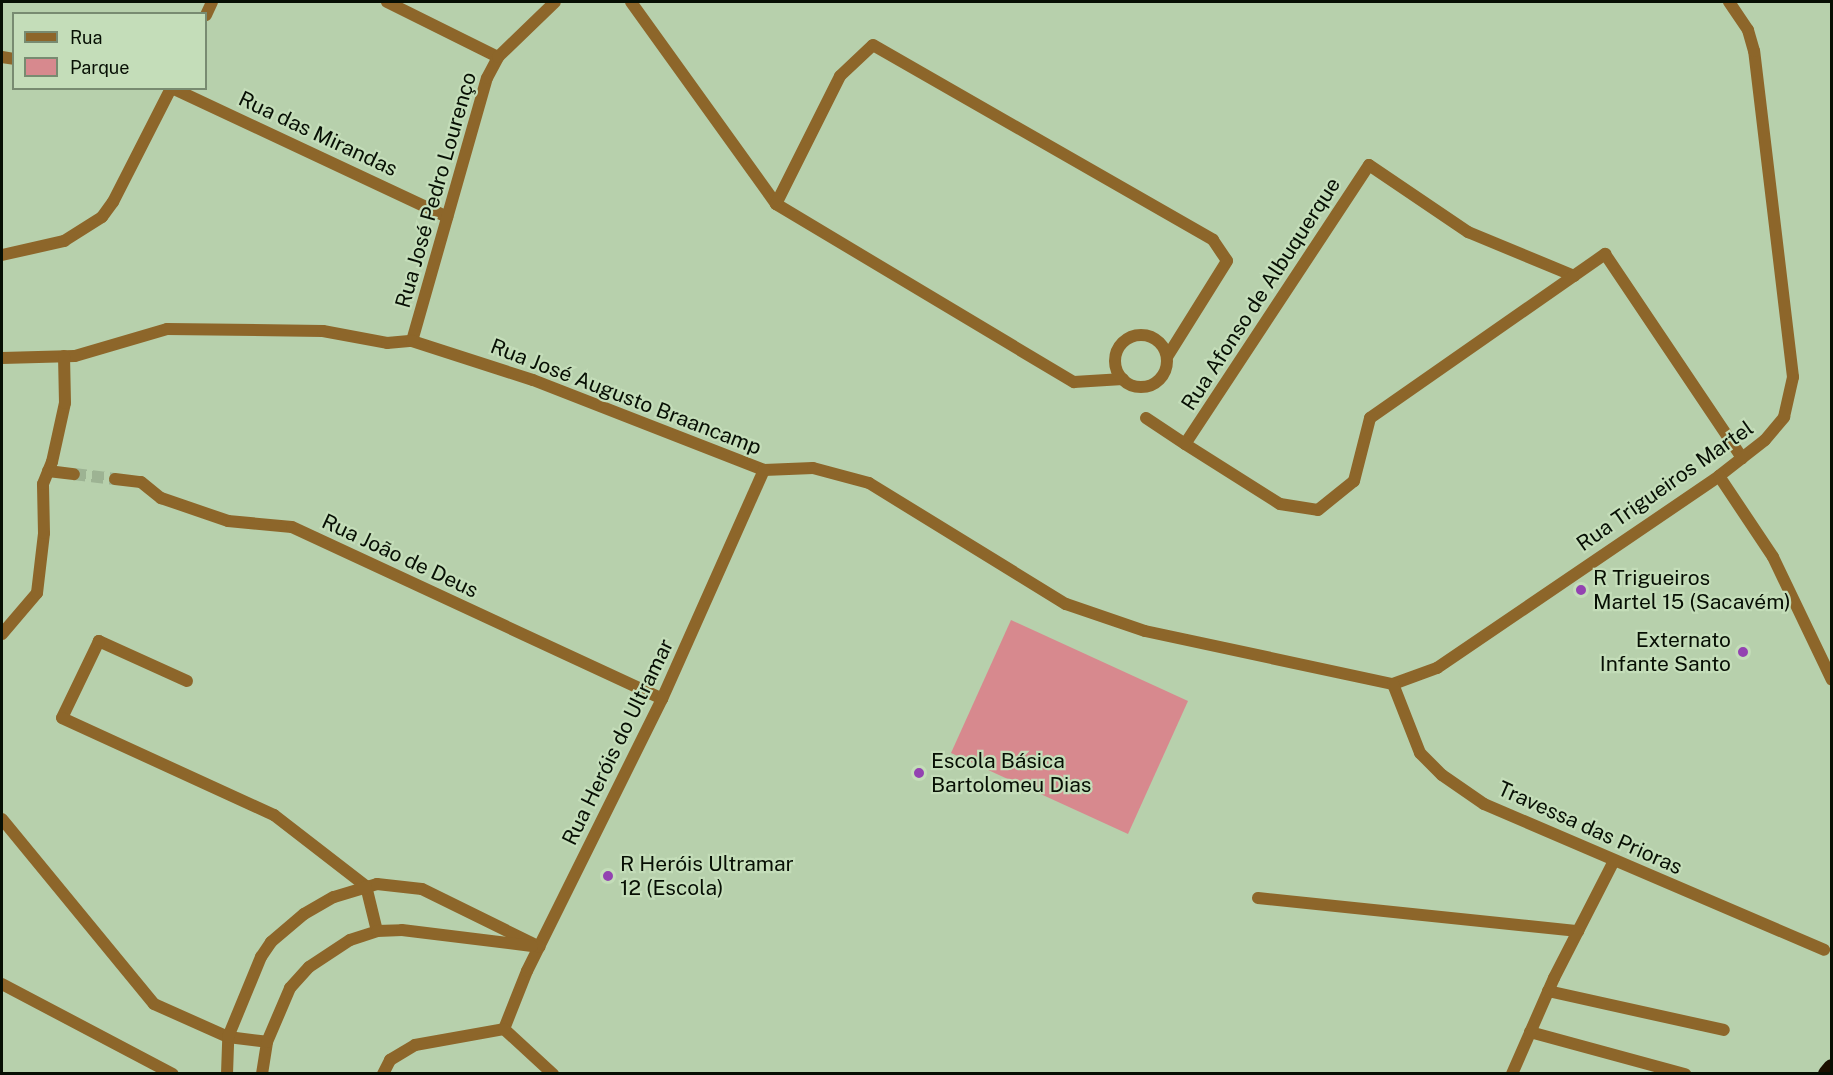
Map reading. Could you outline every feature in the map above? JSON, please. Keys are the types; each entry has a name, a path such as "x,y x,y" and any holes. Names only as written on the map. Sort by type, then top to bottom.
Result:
{"highway":[{"path":"1827,1074 1832,1068"}],"street":[{"path":"387,2 498,57"},
{"name":"Rua José Pedro Lourenço","path":"412,341 487,78 498,57 555,2"},
{"path":"631,2 776,204 1074,382 1123,379 1137,386 1153,384 1164,373 1167,357 1227,261 1213,240 873,45 840,76 776,204"},
{"name":"Rua Trigueiros Martel","path":"1393,684 1437,668 1719,476 1775,430 1790,405 1792,391 1754,51 1748,30 1730,2"},
{"path":"2,255 64,241 84,230 113,202 171,90"},
{"name":"Rua das Mirandas","path":"176,90 384,185 447,217"},
{"name":"Rua Afonso de Albuquerque","path":"1185,444 1369,165 1468,232 1574,276"},
{"name":"Rua Afonso de Albuquerque","path":"1146,418 1280,504 1318,510 1354,481 1370,418 1605,254 1743,458"},
{"name":"Rua José Augusto Braancamp","path":"2,358 64,356 167,329 323,331 387,343 412,341 533,380 764,470 813,468 868,483 1066,604 1145,631 1393,684"},
{"path":"1123,379 1116,357 1130,338 1145,335 1153,338 1167,357"},
{"path":"2,634 37,593 41,556 43,484 65,403 64,356"},
{"name":"Rua Heróis do Ultramar","path":"504,1029 540,947 662,699 764,470"},
{"path":"48,471 74,474"},
{"path":"1719,476 1773,557 1832,680"},
{"name":"Rua João de Deus","path":"115,479 141,482 161,498 228,520 292,527 662,699"},
{"path":"187,681 99,641 62,718 274,816 366,886 377,931"},
{"name":"Travessa das Prioras","path":"1393,684 1420,753 1442,775 1484,804 1824,950"},
{"path":"2,819 147,998 170,1014 228,1037 267,1042"},
{"path":"1512,1074 1548,991 1614,861"},
{"path":"227,1074 228,1037 245,990 271,942 304,914 366,886 397,884 422,889 540,947"},
{"path":"1258,898 1578,931"},
{"path":"262,1074 267,1042 290,988 309,967 350,940 377,931 402,930 540,947"},
{"path":"2,984 173,1074"},
{"path":"1548,991 1724,1030"},
{"path":"383,1074 390,1060 415,1045 504,1029 552,1074"},
{"path":"1530,1032 1685,1074"}],"green space":[{"path":"1011,620 1188,701 1128,834 951,753"}],"tunnel":[{"path":"74,474 115,479"}],"place":[{"name":"R Trigueiros Martel 15 (Sacavém)","path":"1581,590"},
{"name":"Externato Infante Santo","path":"1743,652"},
{"name":"Escola Básica Bartolomeu Dias","path":"919,773"},
{"name":"R Heróis Ultramar 12 (Escola)","path":"608,876"}]}
